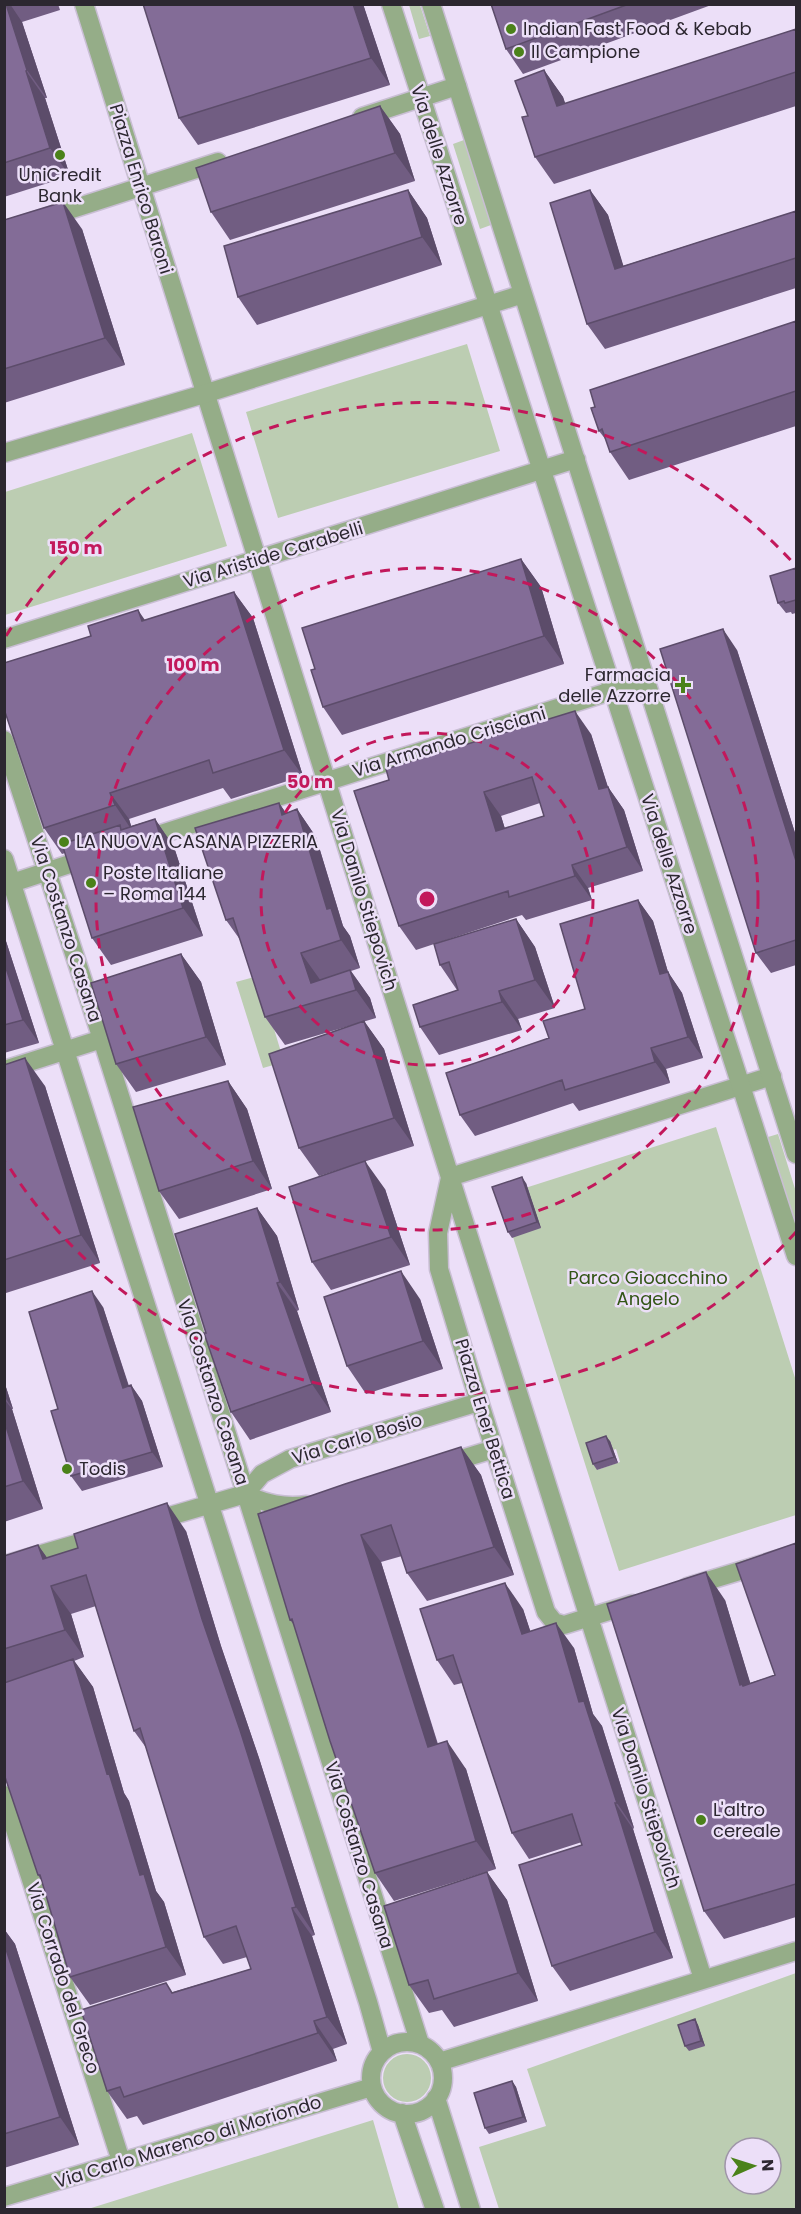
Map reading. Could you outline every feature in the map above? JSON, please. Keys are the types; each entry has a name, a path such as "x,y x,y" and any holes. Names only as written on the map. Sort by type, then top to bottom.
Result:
{"street":[{"name":"Piazza Enrico Baroni","path":"84,4 191,349"},
{"name":"Via delle Azzorre","path":"391,4 796,1256"},
{"name":"Via delle Azzorre","path":"431,4 796,1154"},
{"path":"345,122 457,86"},
{"path":"4,231 234,157"},
{"path":"4,453 204,394 523,294"},
{"name":"Via Danilo Stiepovich","path":"191,349 450,1177"},
{"path":"541,472 576,459"},
{"name":"Via Aristide Carabelli","path":"4,639 541,472"},
{"name":"Via Armando Crisciani","path":"126,846 326,780 646,680"},
{"name":"Via Costanzo Casana","path":"4,740 102,1039 420,2044"},
{"path":"12,883 104,853"},
{"name":"Via Costanzo Casana","path":"4,859 211,1504 382,2052"},
{"path":"4,1070 102,1039"},
{"path":"588,1617 450,1177 772,1076"},
{"name":"Piazza Ener Bettica","path":"450,1177 438,1233 438,1262 445,1293 546,1612 554,1622 564,1624 646,1600"},
{"name":"Via Carlo Bosio","path":"245,1494 262,1474 291,1459 479,1402"},
{"path":"432,1467 494,1449"},
{"path":"142,1525 245,1494 266,1503 283,1506 307,1505 319,1501"},
{"path":"4,1565 119,1531"},
{"path":"669,1593 796,1554"},
{"name":"Via Danilo Stiepovich","path":"588,1617 703,1979"},
{"name":"Via Corrado del Greco","path":"4,1795 121,2161"},
{"path":"439,2062 796,1951"},
{"path":"398,2043 420,2044 432,2052 439,2062 443,2078 442,2087 436,2098 425,2109 416,2113 402,2113 389,2109 382,2103 372,2087 372,2068 382,2052 398,2043"},
{"name":"Via Carlo Marenco di Moriondo","path":"4,2197 372,2087"},
{"path":"436,2098 471,2210"},
{"path":"402,2113 435,2210"}],"green space":[{"path":"409,5 420,5 430,36 419,39"},
{"path":"464,140 491,225 480,229 453,144"},
{"path":"467,344 500,451 278,518 246,412"},
{"path":"192,433 227,546 5,615 5,492"},
{"path":"258,976 284,1062 263,1068 236,982"},
{"name":"Parco Gioacchino Angelo","path":"716,1127 796,1381 796,1515 619,1571 500,1196","holes":["610,1441 613,1450 616,1449 620,1462 597,1470"]},
{"path":"778,1134 796,1192 796,1227 768,1137"},
{"path":"796,1973 796,2209 499,2209 479,2147 546,2126 527,2069"},
{"path":"407,2054 424,2061 431,2078 424,2095 407,2102 390,2095 383,2078 390,2061"},
{"path":"373,2120 399,2209 88,2209"}],"building":[{"path":"4,4 6,4 50,148 4,163"},
{"path":"143,4 353,4 371,58 179,118"},
{"path":"491,4 629,4 506,49"},
{"path":"796,29 796,72 535,157 522,117 528,116 515,81 544,70 557,106"},
{"path":"380,106 395,153 211,212 196,168"},
{"path":"408,190 422,237 238,297 224,246"},
{"path":"590,190 615,269 796,211 796,258 587,324 550,203"},
{"path":"63,202 105,338 4,369 4,220"},
{"path":"796,321 796,391 610,452 591,408 595,407 590,390"},
{"path":"521,559 544,636 323,707 311,670 315,669 302,628"},
{"path":"796,568 796,600 778,603 770,576"},
{"path":"234,592 284,750 213,773 209,760 110,793 115,805 44,828 4,709 4,663 91,636 88,626 138,610 142,621"},
{"path":"723,629 796,861 796,940 756,953 660,649"},
{"path":"575,711 599,789 608,787 627,847 572,865 575,876 509,897 508,891 399,926 354,791 389,780 386,769","holes":["532,777 544,816 496,831 484,792"]},
{"path":"279,803 282,815 297,809 327,909 331,908 341,940 301,953 311,983 350,970 356,990 265,1017 233,918 226,920 195,828"},
{"path":"155,819 183,908 92,938 62,844 120,825 121,830"},
{"path":"638,900 660,974 668,972 688,1037 651,1048 655,1062 565,1090 562,1080 460,1115 446,1073 549,1038 543,1021 585,1009 560,924"},
{"path":"516,919 535,980 499,991 502,1002 420,1027 413,1005 458,990 449,962 440,965 434,944"},
{"path":"181,954 206,1037 116,1064 91,983"},
{"path":"4,962 23,1020 4,1025"},
{"path":"364,1021 394,1118 299,1148 269,1054"},
{"path":"25,1058 81,1235 4,1260 4,1065"},
{"path":"228,1081 253,1161 159,1191 133,1107"},
{"path":"365,1161 391,1237 312,1262 289,1187"},
{"path":"522,1177 537,1222 508,1232 492,1187"},
{"path":"257,1208 280,1282 277,1283 312,1384 231,1412 204,1333 206,1333 175,1234"},
{"path":"401,1271 423,1341 347,1366 324,1297"},
{"path":"92,1291 123,1388 131,1385 152,1452 71,1476 51,1411 58,1409 29,1312"},
{"path":"4,1420 23,1481 4,1487"},
{"path":"606,1436 614,1457 593,1464 586,1443"},
{"path":"461,1447 494,1547 407,1573 391,1525 361,1535 428,1747 447,1741 476,1841 375,1873 292,1619 290,1620 258,1514"},
{"path":"167,1503 202,1619 296,1907 292,1908 327,2017 314,2021 318,2033 124,2097 120,2087 107,2091 81,2010 166,1983 172,1993 251,1969 236,1926 204,1937 140,1728 134,1731 86,1575 51,1586 65,1630 4,1649 4,1556 38,1545 43,1559 78,1548 74,1534"},
{"path":"796,1543 796,1884 704,1911 607,1604 706,1572 740,1685 743,1686 775,1675 736,1564"},
{"path":"505,1583 522,1634 556,1623 579,1702 584,1701 617,1803 615,1803 655,1932 552,1966 519,1865 582,1845 572,1814 512,1833 453,1655 437,1660 420,1609"},
{"path":"73,1659 107,1774 109,1773 140,1875 144,1874 166,1947 70,1977 40,1875 38,1875 4,1774 4,1683"},
{"path":"487,1872 518,1973 434,1999 428,1980 409,1985 384,1906"},
{"path":"4,1943 60,2117 4,2134"},
{"path":"695,2019 701,2041 685,2046 678,2025"},
{"path":"512,2081 523,2117 485,2128 474,2093"}],"place":[{"name":"Indian Fast Food & Kebab","path":"511,29"},
{"name":"Il Campione","path":"519,52"},
{"name":"UniCredit Bank","path":"60,155"},
{"name":"Farmacia delle Azzorre","path":"683,685"},
{"name":"LA NUOVA CASANA PIZZERIA","path":"64,842"},
{"name":"Poste Italiane – Roma 144","path":"91,883"},
{"name":"Todis","path":"67,1469"},
{"name":"L'altro cereale","path":"701,1820"}]}
